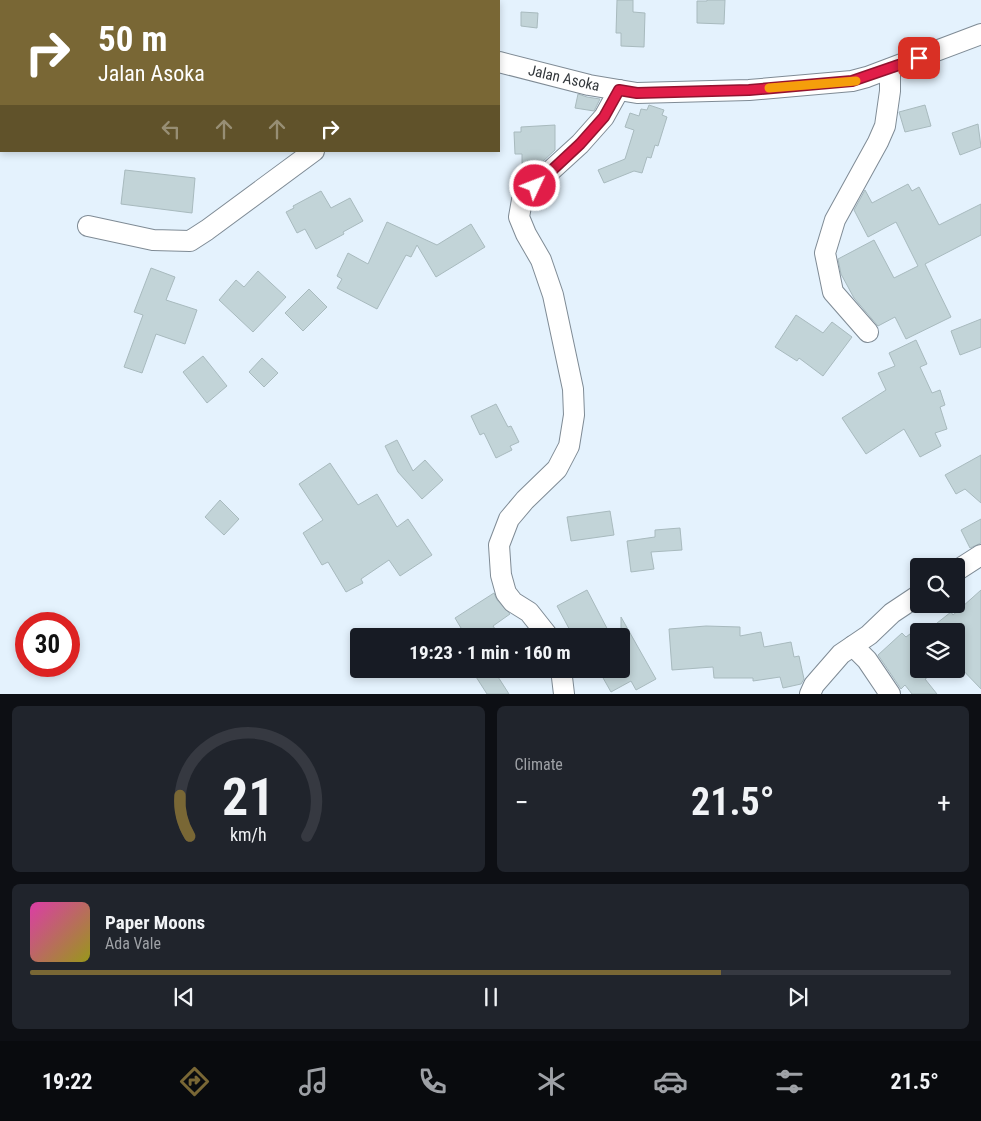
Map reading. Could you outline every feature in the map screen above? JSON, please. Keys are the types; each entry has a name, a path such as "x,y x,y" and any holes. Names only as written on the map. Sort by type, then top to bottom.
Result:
{"street":[{"name":"Jalan Asoka","path":"500,62 589,85 637,93 749,90 852,81 890,69 981,34"},
{"path":"868,332 833,292 825,253 835,220 885,126 890,91 890,69"},
{"path":"542,628 529,612 513,602 506,593 501,575 499,545 509,519 525,500 557,469 569,446 574,415 573,389 553,296 541,260 518,218 522,200 580,144 604,117 619,90"},
{"path":"88,226 154,240 190,241 313,152"},
{"path":"965,565 981,554"},
{"path":"810,694 814,685 835,660 869,635 892,613 910,601"},
{"path":"853,646 867,660 890,694"},
{"path":"562,678 564,694"}],"building":[{"path":"617,0 633,0 633,12 645,13 644,47 621,46 621,33 616,33"},
{"path":"725,0 724,24 697,23 697,1"},
{"path":"521,12 538,13 537,28 521,26"},
{"path":"578,94 600,99 594,111 575,108"},
{"path":"649,105 664,110 662,115 667,117 658,146 655,145 651,158 647,157 642,173 634,171 604,183 598,170 625,159 634,130 625,127 630,113 639,116 641,109 647,110"},
{"path":"925,105 931,126 905,132 899,112"},
{"path":"978,124 981,147 960,155 952,133"},
{"path":"555,125 555,150 541,163 522,164 522,154 515,154 514,132 521,132 521,127"},
{"path":"125,170 195,178 192,213 121,204"},
{"path":"908,184 912,191 919,187 939,225 981,204 981,235 925,264 951,317 906,339 895,317 878,326 854,298 841,274 838,259 874,240 894,278 918,266 896,222 868,237 854,210 865,190 872,203"},
{"path":"321,191 331,208 350,198 363,221 316,249 305,229 297,233 286,212 294,208 293,206"},
{"path":"387,222 437,245 471,224 485,247 436,277 417,245 411,257 406,255 377,309 337,288 342,279 337,276 348,253 368,264"},
{"path":"151,268 175,277 166,300 197,310 185,344 156,334 142,373 124,367 143,315 134,312"},
{"path":"258,271 286,297 253,332 219,300 236,280 244,287"},
{"path":"309,289 327,307 303,331 285,313"},
{"path":"796,315 823,333 832,322 852,337 823,376 799,358 797,361 775,347"},
{"path":"981,319 981,347 960,355 951,331"},
{"path":"916,340 927,364 920,367 932,393 940,390 945,405 940,407 947,429 935,433 941,446 920,457 904,429 866,454 842,418 886,390 878,373 895,366 889,353"},
{"path":"203,356 227,386 207,403 183,372"},
{"path":"262,358 278,373 264,387 249,372"},
{"path":"496,404 508,427 511,426 519,442 510,446 512,450 496,458 484,433 480,435 471,416"},
{"path":"397,440 413,471 425,460 443,480 422,499 398,472 385,446"},
{"path":"981,455 981,503 965,489 956,494 945,475"},
{"path":"330,463 358,505 377,494 397,527 408,519 432,555 400,576 389,560 361,579 363,583 346,592 328,562 322,565 303,533 323,520 299,484"},
{"path":"220,500 239,519 224,535 205,517"},
{"path":"610,511 614,535 571,541 567,517"},
{"path":"981,519 981,543 970,548 961,530"},
{"path":"680,528 682,550 651,552 654,569 631,572 627,541 655,537 655,530"},
{"path":"587,590 607,628 569,628 557,606"},
{"path":"981,590 981,689 965,672 965,623 937,623 950,613 953,615 955,613 965,613 965,604"},
{"path":"494,593 497,600 510,614 493,626 494,628 461,628 455,618"},
{"path":"621,617 627,628 621,628"},
{"path":"706,626 740,627 740,636 761,632 764,647 791,642 794,657 799,656 804,679 801,684 783,688 780,677 753,681 753,678 714,678 713,667 672,670 669,629"},
{"path":"630,633 656,679 636,690 631,681 611,692 603,678 630,678"},
{"path":"902,633 906,637 910,634 910,678 926,678 925,679 937,694 912,694 905,685 901,689 878,655"},
{"path":"477,678 499,678 509,694 487,694"}],"slow traffic":[{"path":"769,88 856,81"}],"route":[{"path":"535,186 580,144 604,117 619,90 637,93 749,90 852,81 919,58"}]}
